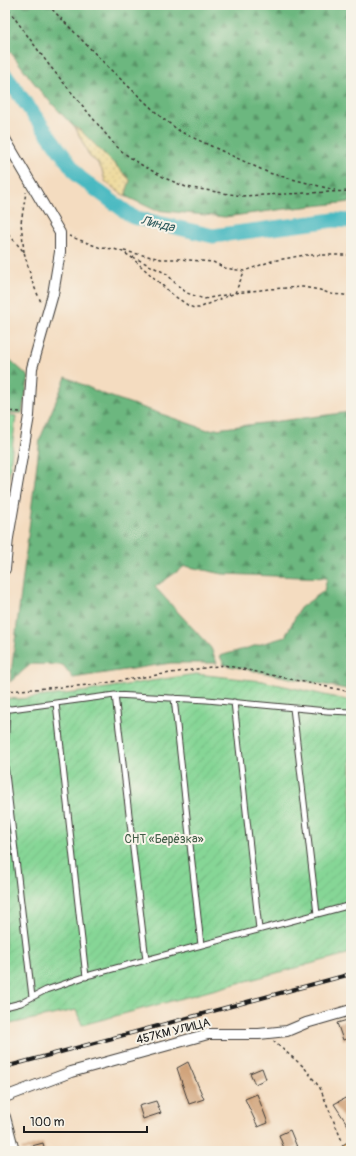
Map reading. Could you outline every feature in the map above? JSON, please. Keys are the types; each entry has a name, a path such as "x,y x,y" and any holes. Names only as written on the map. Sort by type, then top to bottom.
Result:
{"street":[{"path":"5,139 60,233 60,252 53,294 32,368 29,412 8,538 5,569"},
{"name":"457КМ УЛИЦА","path":"5,1097 70,1072 208,1034 259,1034 287,1031 306,1023 351,1010"},
{"path":"5,1118 14,1151"}],"lane":[{"path":"115,695 146,960"},
{"path":"5,755 6,708 115,695 234,702 351,712"},
{"path":"174,698 201,945"},
{"path":"234,702 259,930"},
{"path":"56,703 86,977"},
{"path":"293,708 316,914"},
{"path":"5,765 32,997"},
{"path":"5,1006 22,1003 46,990 86,977 351,905"}],"path":[{"path":"48,5 110,70 162,118 181,132 270,173 338,191"},
{"path":"5,6 49,65 114,144 138,163 167,179 186,187 242,196 351,191"},
{"path":"27,178 21,223 24,252 33,284 46,316"},
{"path":"5,230 24,252"},
{"path":"60,233 101,248 114,249 161,259 213,262 225,268 244,271 272,261 304,255 351,255"},
{"path":"114,249 161,270 187,293 204,299 235,293 302,287 320,290 331,294 344,295 351,298"},
{"path":"131,257 173,295 194,308 199,308 235,293 244,271"},
{"path":"5,411 29,412"},
{"path":"5,691 90,685 224,665 351,692"},
{"path":"271,1040 304,1068 320,1088 341,1140 349,1148"}],"green space":[{"path":"5,5 351,5 351,202 225,217 155,210 125,196 130,180 81,131 72,125 41,92 5,45"},
{"path":"5,355 29,377 22,413 5,413"},
{"path":"66,377 103,394 208,430 351,412 351,690 224,665 220,656 285,637 300,608 324,591 327,578 223,574 185,566 155,587 211,648 217,663 171,663 73,678 63,665 31,664 10,682 40,439"},
{"path":"5,414 16,416 5,509"},
{"name":"СНТ «Берёзка»","path":"196,674 262,681 351,701 351,953 82,1025 76,1010 5,1025 5,698 19,699 75,693"}],"sand":[{"path":"75,127 81,131 130,180 125,196 105,181 102,170 97,162 90,157"}],"building":[{"path":"351,1019 351,1037 343,1040 337,1023"},
{"path":"188,1062 204,1099 189,1104 177,1068"},
{"path":"262,1068 266,1079 255,1084 250,1073"},
{"path":"257,1094 268,1123 258,1127 245,1099"},
{"path":"351,1095 351,1130 334,1104"},
{"path":"156,1101 161,1113 143,1119 139,1106"},
{"path":"290,1130 297,1147 289,1151 285,1151 279,1135"},
{"path":"43,1143 45,1151 22,1151 21,1149"}],"waterway":[{"name":"Линда","path":"5,75 79,177 133,217 213,236 334,220 351,221"}],"railway":[{"path":"5,1067 351,974"}]}
